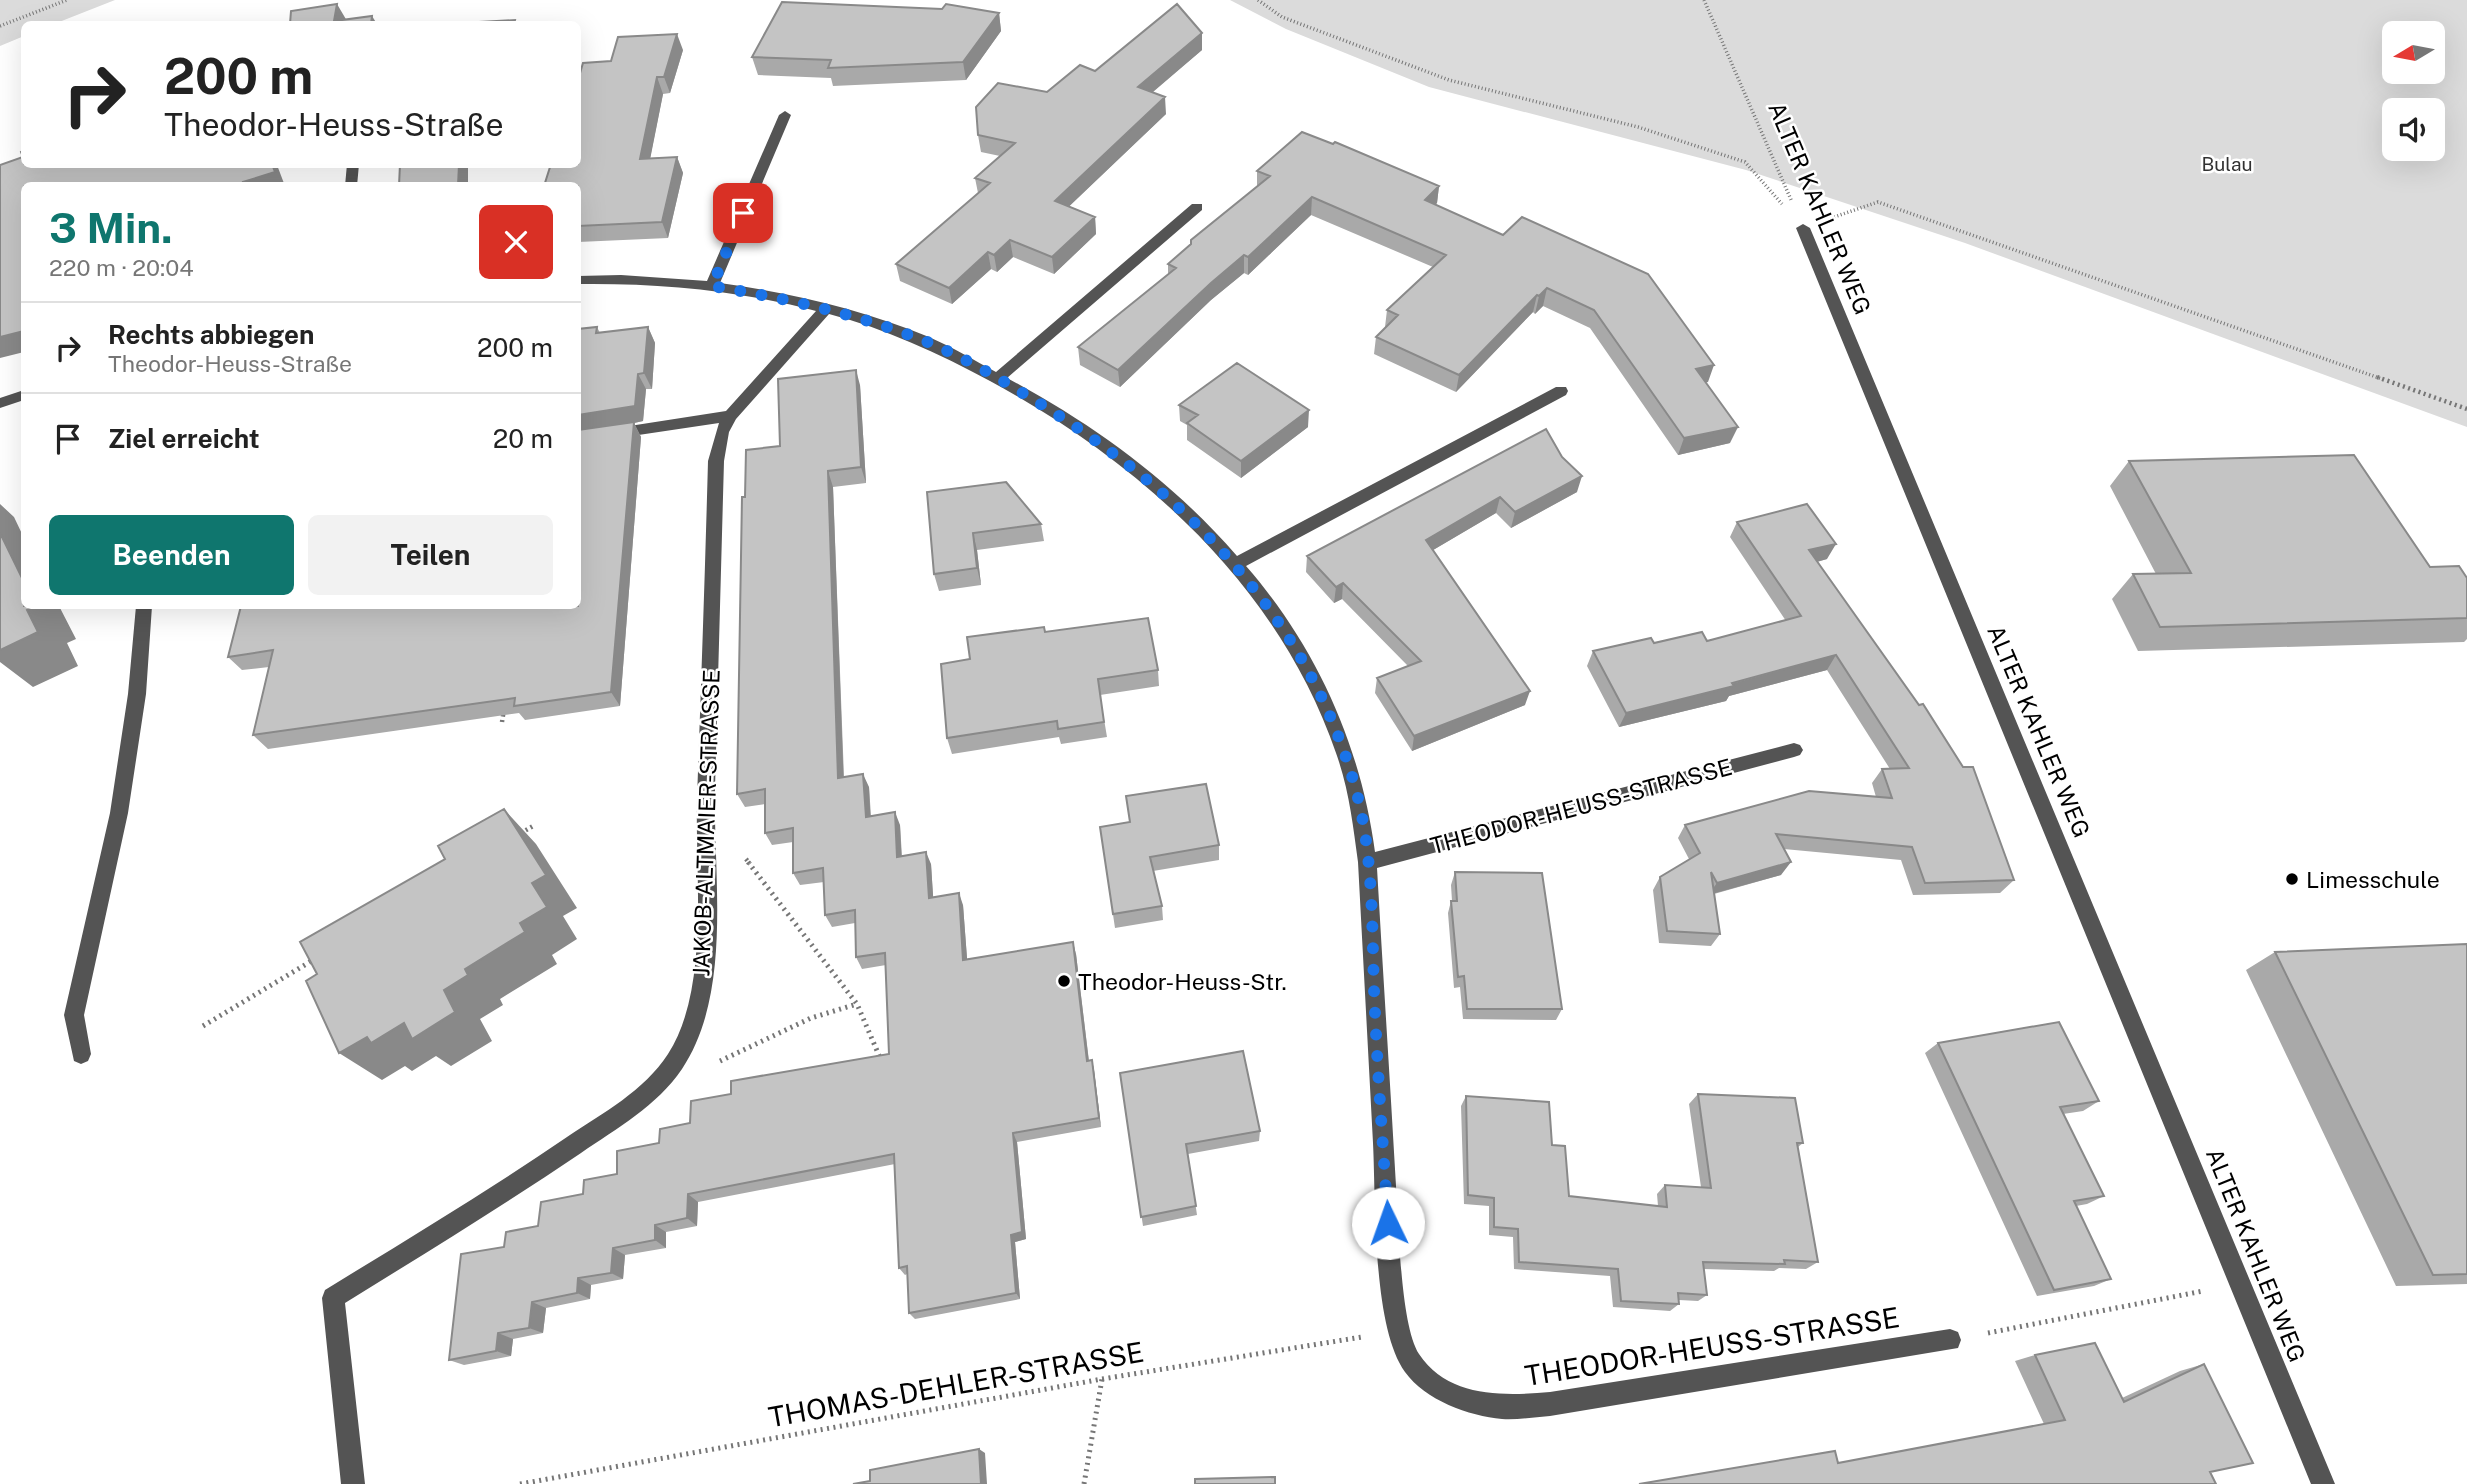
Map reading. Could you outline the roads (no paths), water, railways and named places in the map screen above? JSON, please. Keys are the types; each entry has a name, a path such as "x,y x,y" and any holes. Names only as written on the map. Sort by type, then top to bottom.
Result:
{"street":[{"path":"712,286 785,115"},
{"path":"998,378 1197,206"},
{"name":"ALTER KAHLER WEG","path":"1803,228 2323,1484"},
{"name":"THEODOR-HEUSS-STRASSE","path":"581,280 656,281 712,286 826,308 923,340 998,378 1105,446 1168,496 1235,564 1276,617 1322,699 1358,796 1367,862 1391,1275 1401,1331 1411,1363 1436,1385 1466,1399 1502,1407 1550,1404 1950,1340"},
{"name":"JAKOB-ALTMAIER-STRASSE","path":"353,1484 333,1298 534,1172 643,1098 674,1061 693,1022 701,987 708,932 706,804 716,461 722,432 730,416 826,308"},
{"path":"1235,564 1561,391"},
{"path":"0,403 21,396"},
{"path":"581,439 730,416"},
{"path":"81,1054 74,1015 119,813 137,694 144,609"},
{"name":"THEODOR-HEUSS-STRASSE","path":"1367,862 1794,750"}],"place":[{"name":"Limesschule","path":"2292,879"},
{"name":"Theodor-Heuss-Str.","path":"1064,981"}],"park label":[{"name":"Bulau","path":"2227,164"}]}
